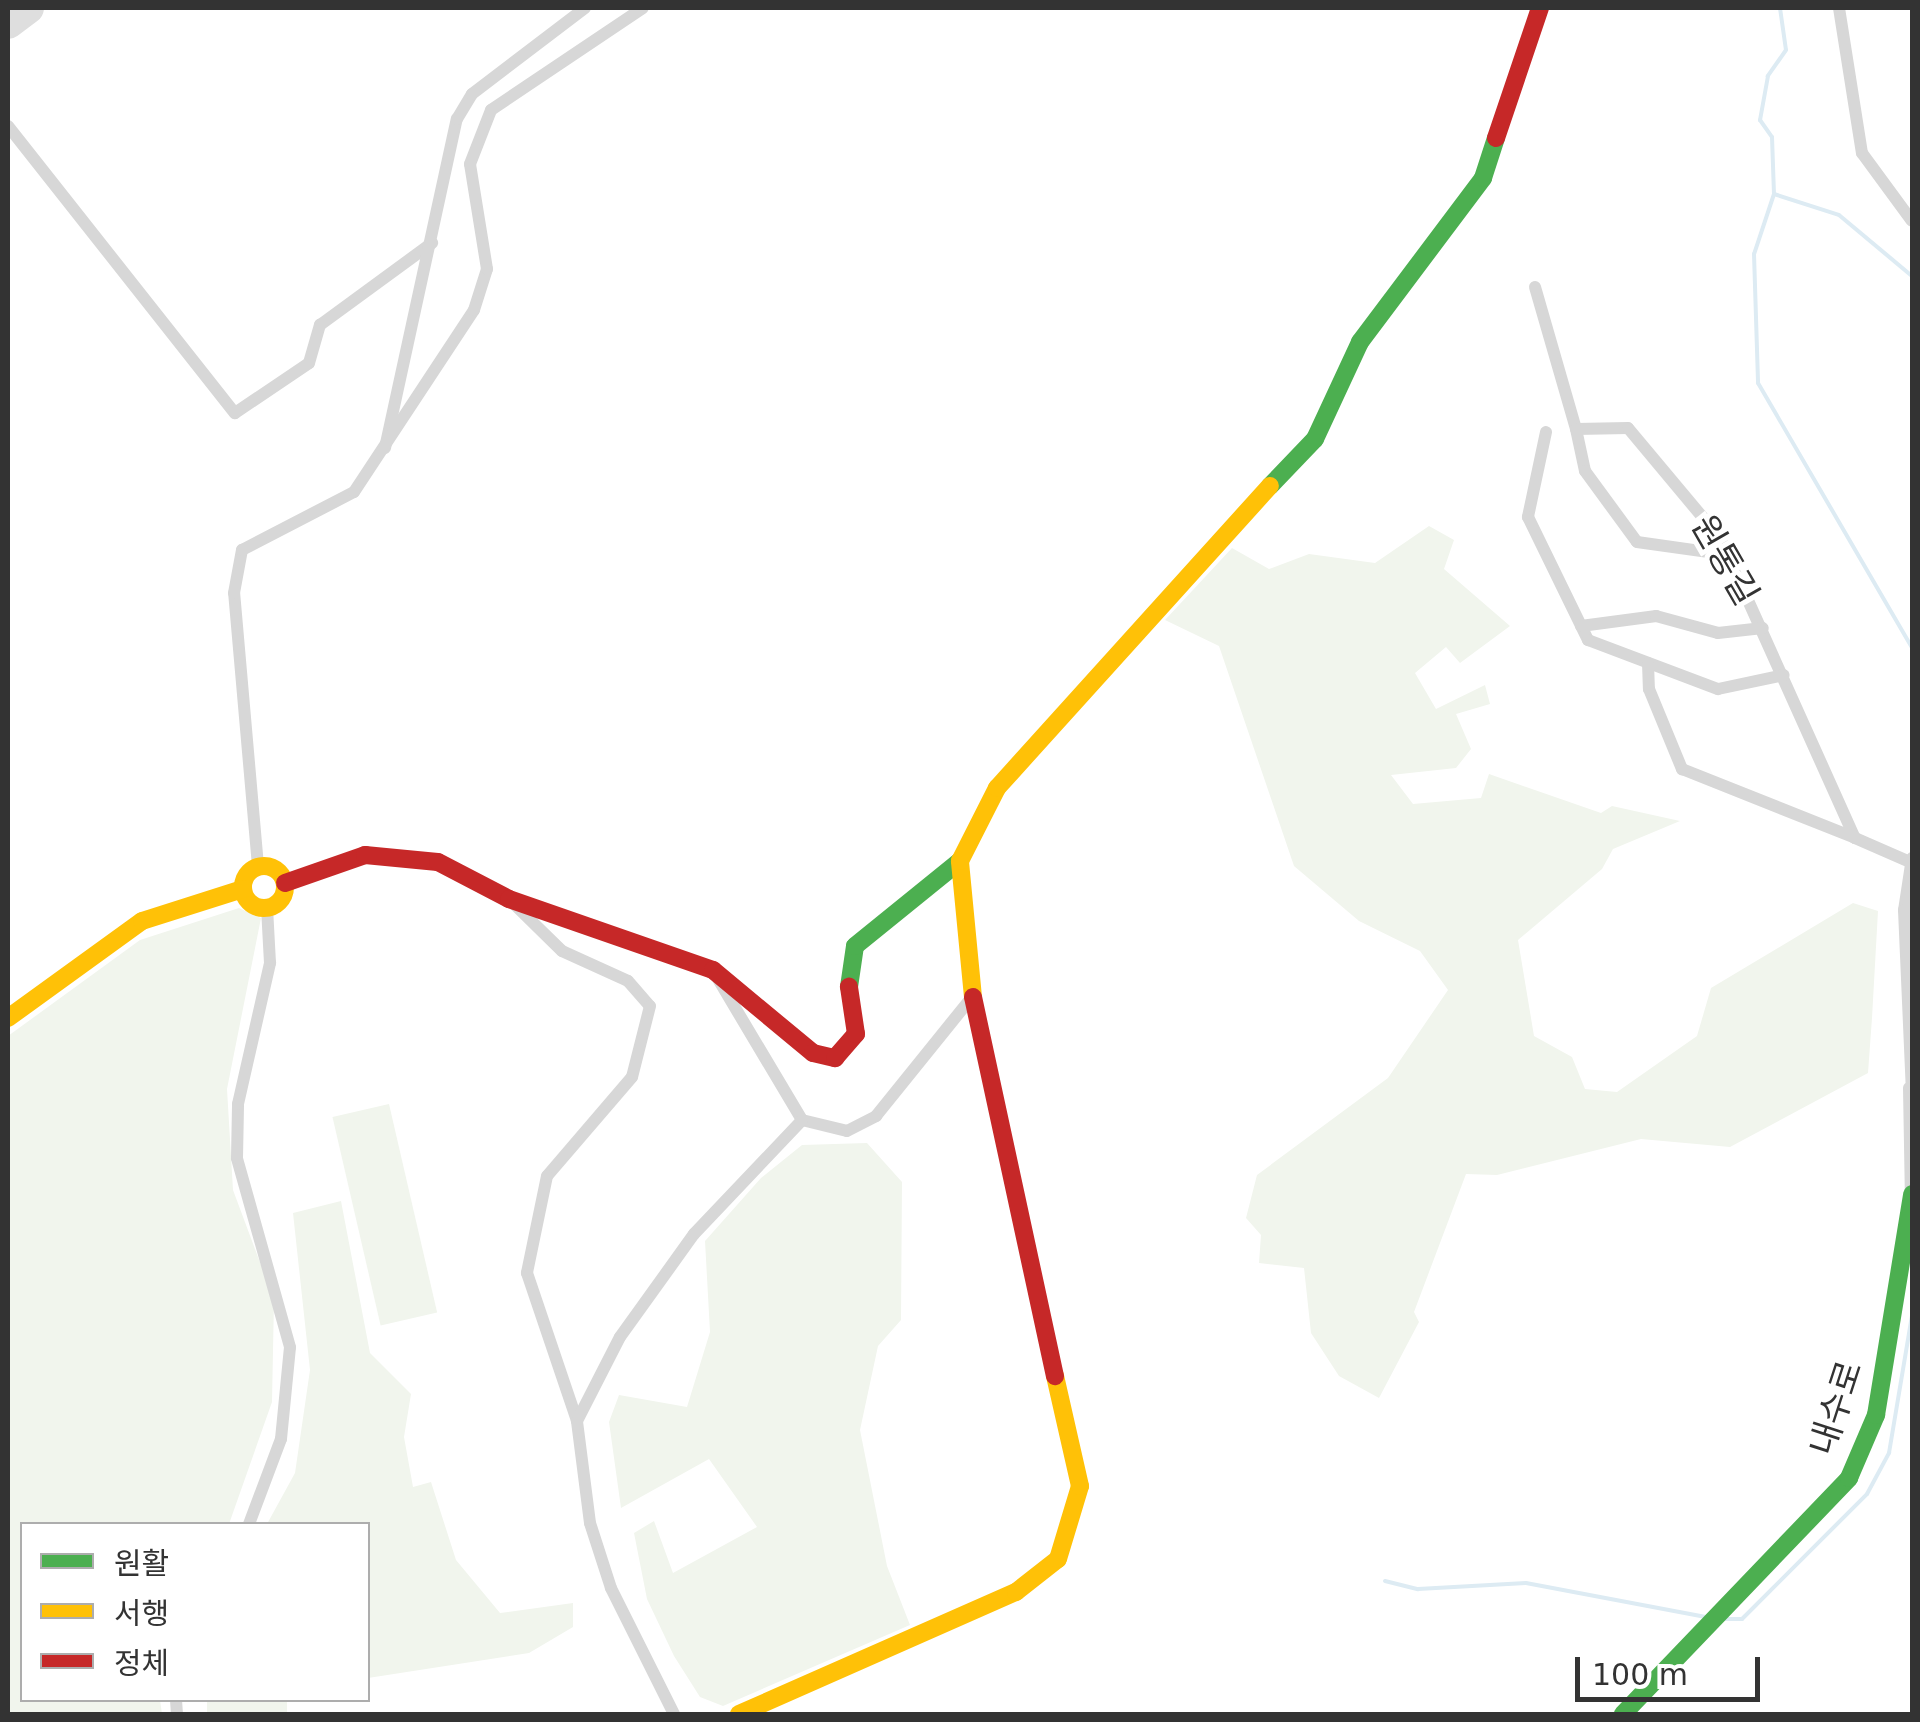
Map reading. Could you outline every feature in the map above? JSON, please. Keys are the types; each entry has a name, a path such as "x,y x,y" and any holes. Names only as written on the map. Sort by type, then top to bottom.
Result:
{"street":[{"path":"383,455 457,119 472,94 585,8"},
{"path":"8,1018 142,921 243,889 258,866 235,566 256,536 338,506 383,455 482,289 486,251 470,164 483,123 513,90 643,8"},
{"path":"251,1522 282,1439 290,1347 238,1158 238,1104 270,963 267,908 285,883 396,852 509,899 713,970 813,1053 834,1058 856,1034 848,963 854,946 960,861 997,788 1048,723 1315,439 1360,342 1483,178 1540,8"},
{"path":"1838,8 1862,153 1912,221"},
{"path":"8,126 235,413 308,363 320,325 432,243"},
{"path":"1535,287 1585,472 1637,542 1730,555"},
{"name":"원통길","path":"1576,429 1628,428 1730,555 1856,838"},
{"path":"1546,432 1528,517 1581,626 1596,645 1732,691 1784,675"},
{"path":"1581,626 1656,616 1718,633 1763,628"},
{"path":"1648,663 1649,689 1682,769 1911,860 1912,1198"},
{"path":"739,1714 1016,1592 1058,1559 1073,1532 1080,1486 972,997 960,861"},
{"path":"258,866 278,870 285,883"},
{"path":"243,889 267,908"},
{"path":"509,899 562,951 628,982 650,1006 643,1059 547,1176 527,1274 577,1421 590,1523 611,1588 674,1714"},
{"path":"713,970 802,1120"},
{"path":"802,1120 865,1125 972,997"},
{"path":"577,1421 620,1337 694,1234 802,1120"},
{"name":"내수로","path":"1622,1714 1831,1502 1862,1456 1882,1387 1912,1198"}],"shaded area":[{"path":"1429,526 1454,540 1444,569 1510,626 1460,663 1446,647 1415,673 1436,709 1485,685 1490,704 1456,714 1471,749 1456,768 1391,775 1413,804 1481,798 1489,774 1601,813 1612,806 1680,821 1613,849 1602,869 1518,940 1534,1036 1572,1057 1585,1089 1617,1092 1697,1036 1711,988 1853,903 1878,911 1872,1018 1868,1073 1730,1147 1641,1139 1497,1175 1466,1174 1414,1312 1419,1322 1379,1398 1339,1376 1311,1333 1304,1268 1259,1263 1261,1235 1246,1218 1257,1175 1388,1078 1448,990 1420,951 1359,921 1294,866 1219,646 1165,620 1232,548 1269,569 1309,554 1375,563"},
{"path":"239,908 261,918 227,1089 233,1190 274,1300 272,1402 230,1522 20,1522 20,1702 160,1702 162,1714 8,1714 8,1036 140,940"},
{"path":"389,1104 437,1313 381,1326 332,1117"},
{"path":"867,1143 902,1182 901,1320 878,1346 860,1430 887,1566 910,1625 723,1706 700,1697 674,1656 647,1599 634,1533 654,1521 673,1573 757,1527 709,1459 621,1508 609,1422 619,1395 687,1407 710,1332 705,1241 761,1178 802,1145"},
{"path":"341,1201 370,1353 411,1394 404,1437 413,1487 431,1482 456,1560 500,1613 573,1603 573,1627 529,1653 370,1678 370,1522 268,1522 295,1473 310,1370 293,1213"},
{"path":"207,1702 287,1702 287,1714 207,1714"}],"waterway":[{"path":"1780,8 1786,50 1768,76 1760,120 1772,137 1774,194 1839,215 1912,276"},
{"path":"1774,194 1754,254 1758,383 1912,648"},
{"path":"1726,1619 1742,1619 1867,1494 1889,1453 1912,1316"},
{"path":"1385,1581 1418,1589 1526,1583 1706,1617"}],"taxiway":[{"path":"8,23 28,8"}],"traffic: fast":[{"path":"1270,486 1315,439 1360,342 1483,178 1496,138"},
{"path":"849,987 855,946 960,861"},
{"path":"1623,1714 1849,1478 1876,1415 1912,1194"}],"traffic: slow":[{"path":"973,997 960,861 997,788 1270,486"},
{"path":"264,866 279,872 285,887 279,902 264,908 249,902 243,887 249,872 264,866"},
{"path":"8,1018 142,921 243,889"},
{"path":"739,1714 1016,1592 1058,1559 1080,1486 1055,1376"}],"traffic: jam":[{"path":"1496,138 1540,8"},
{"path":"285,883 365,855 438,862 509,899 713,970 813,1053 835,1058 856,1034 849,987"},
{"path":"973,997 1055,1376"}]}
